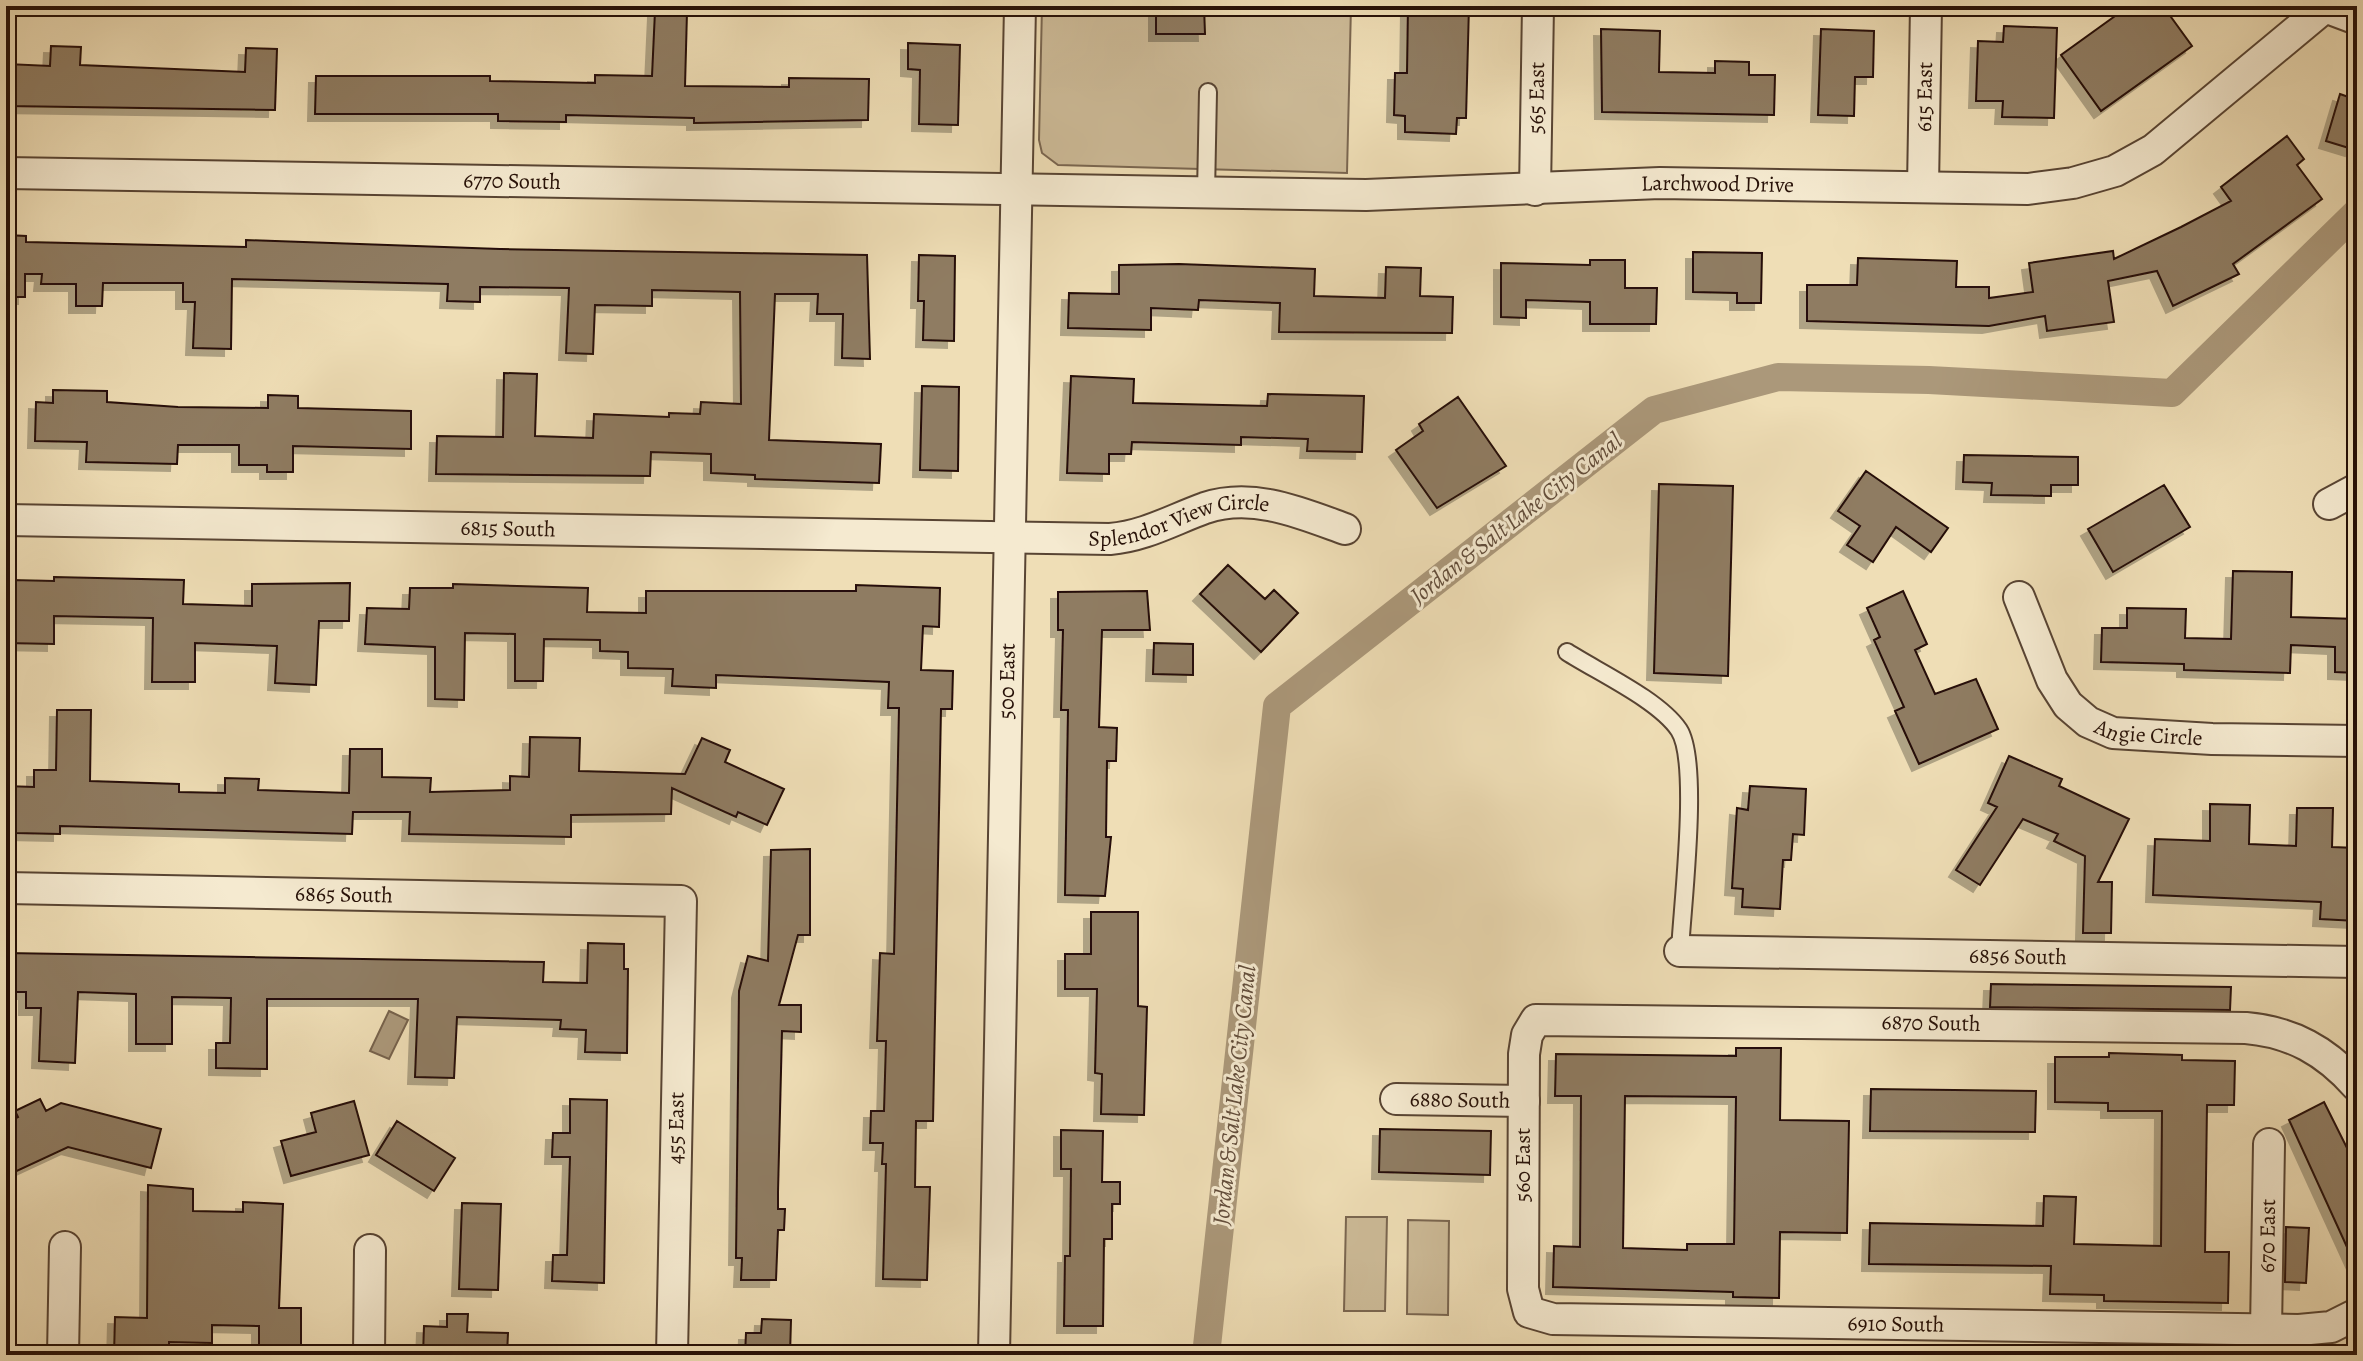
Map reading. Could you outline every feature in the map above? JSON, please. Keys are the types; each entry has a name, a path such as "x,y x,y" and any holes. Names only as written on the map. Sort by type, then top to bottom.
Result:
{"street":[{"name":"500 East","path":"994,1355 1020,6"},
{"name":"565 East","path":"1535,190 1538,6"},
{"name":"615 East","path":"1923,187 1926,6"},
{"name":"Larchwood Drive","path":"1016,190 1379,195 1685,183 2028,189 2073,183 2115,171 2153,150 2325,7 2357,19"},
{"name":"6770 South","path":"6,173 1016,190"},
{"path":"2329,504 2357,489"},
{"name":"Splendor View Circle","path":"1008,537 1131,537 1208,507 1233,503 1289,509 1345,529"},
{"name":"6815 South","path":"6,520 1008,537"},
{"name":"Angie Circle","path":"2019,597 2052,680 2068,705 2088,722 2113,733 2212,739 2357,741"},
{"name":"6865 South","path":"6,888 681,901"},
{"name":"455 East","path":"672,1355 681,901"},
{"name":"6856 South","path":"1680,951 2357,962"},
{"name":"6870 South","path":"1536,1020 2274,1030 2321,1052 2355,1080"},
{"name":"560 East","path":"1529,1312 1523,1289 1524,1101 1527,1035 1536,1020"},
{"name":"6880 South","path":"1396,1099 1524,1101"},
{"name":"670 East","path":"2266,1330 2269,1144"},
{"path":"63,1355 65,1247"},
{"path":"369,1355 370,1250"},
{"name":"6910 South","path":"1529,1312 1553,1319 2266,1330 2331,1327 2357,1314"}],"lane":[{"path":"1206,193 1208,92"},
{"path":"1567,652 1654,707 1679,730 1689,775 1680,951"}],"shaded area":[{"path":"1042,6 1351,6 1347,173 1058,165 1042,153 1039,140"},
{"path":"389,1011 408,1020 389,1059 370,1051"},
{"path":"1346,1217 1387,1217 1385,1311 1344,1311"},
{"path":"1408,1220 1449,1221 1448,1315 1407,1314"}],"building":[{"path":"1156,6 1204,6 1205,34 1156,34"},
{"path":"1408,6 1469,6 1466,118 1457,118 1456,134 1405,132 1405,116 1394,115 1395,73 1407,73"},
{"path":"2129,6 2163,6 2192,46 2101,111 2061,55"},
{"path":"655,11 687,12 685,86 789,87 789,78 869,79 868,120 694,123 694,118 566,115 566,122 498,121 498,114 315,114 316,76 490,76 490,81 595,83 595,75 652,76"},
{"path":"2004,26 2057,28 2054,118 2002,117 2003,101 1976,101 1978,41 2003,42"},
{"path":"1601,29 1660,31 1659,72 1715,73 1715,61 1749,62 1749,75 1775,75 1774,115 1602,112"},
{"path":"1821,29 1874,31 1873,77 1855,77 1854,116 1818,115"},
{"path":"908,43 960,45 958,125 919,124 920,70 908,69"},
{"path":"51,46 81,47 80,65 245,72 246,48 277,49 275,110 6,106 7,64 50,66"},
{"path":"2340,94 2357,100 2357,132 2352,149 2326,141"},
{"path":"2287,136 2304,159 2297,165 2322,199 2233,264 2239,274 2173,306 2157,271 2108,281 2114,322 2047,331 2045,316 1989,326 1807,321 1807,285 1857,285 1858,258 1957,261 1956,287 1989,287 1989,298 2033,292 2029,263 2113,251 2114,259 2181,227 2231,201 2221,187"},
{"path":"6,235 26,236 26,242 246,247 246,240 500,249 867,255 870,359 842,358 843,314 817,314 818,294 775,294 769,440 881,444 879,483 755,479 755,475 711,473 711,454 651,452 650,476 436,474 437,436 503,437 504,373 537,374 535,436 593,438 594,414 669,417 669,413 700,414 701,402 741,404 740,292 652,290 652,306 595,305 593,354 566,353 569,288 480,287 480,302 447,301 448,284 232,279 231,349 193,348 195,302 183,302 183,283 103,283 102,306 76,306 76,284 41,284 42,274 25,274 25,297 6,297"},
{"path":"1693,252 1762,253 1761,303 1737,303 1737,293 1693,292"},
{"path":"919,255 955,256 954,341 923,340 924,301 918,301"},
{"path":"1590,260 1625,260 1625,288 1657,288 1656,324 1590,324 1590,302 1526,300 1526,318 1501,317 1501,263 1590,265"},
{"path":"1119,265 1315,269 1314,296 1385,298 1386,267 1421,268 1420,296 1453,297 1452,333 1279,332 1280,303 1199,300 1198,310 1151,308 1151,330 1068,328 1069,293 1119,294"},
{"path":"1071,376 1134,379 1133,403 1267,406 1268,394 1364,396 1362,452 1307,451 1308,439 1241,437 1241,445 1132,442 1131,454 1109,454 1109,474 1067,473"},
{"path":"922,386 959,387 958,471 920,470"},
{"path":"53,390 107,391 107,402 178,407 268,408 268,395 298,396 298,408 411,411 411,449 293,446 293,472 267,472 267,465 239,465 239,445 178,445 177,464 86,462 87,442 35,441 36,402 53,403"},
{"path":"1458,397 1506,466 1437,508 1396,450 1423,431 1419,424"},
{"path":"1964,455 2078,457 2078,485 2051,485 2051,496 1991,495 1992,483 1963,482"},
{"path":"1866,471 1948,528 1931,552 1896,527 1873,562 1847,545 1860,526 1838,511"},
{"path":"1659,484 1733,486 1728,676 1654,673"},
{"path":"2164,485 2190,527 2113,572 2088,529"},
{"path":"1228,565 1265,599 1274,590 1298,613 1261,652 1200,594"},
{"path":"2233,571 2292,572 2291,617 2357,619 2357,673 2335,672 2335,647 2291,645 2290,673 2184,670 2184,664 2101,662 2102,628 2127,628 2127,608 2186,609 2185,638 2231,639"},
{"path":"54,577 184,580 183,604 252,606 252,584 350,583 349,621 319,621 316,685 275,683 277,646 195,643 195,682 152,682 153,618 54,616 54,644 6,643 6,602 11,602 12,580 54,581"},
{"path":"453,584 588,588 587,612 646,613 646,591 856,591 856,585 940,588 939,627 923,626 921,670 953,671 952,709 941,709 933,1121 916,1121 915,1187 930,1187 927,1280 883,1279 886,1164 882,1164 883,1143 870,1143 871,1111 884,1111 886,1041 877,1041 880,953 894,954 899,708 888,708 889,682 716,675 716,688 672,686 673,669 628,668 628,652 600,651 600,640 544,639 543,681 515,681 515,634 465,633 464,700 435,699 435,647 365,644 367,608 409,609 410,588 453,588"},
{"path":"1147,591 1150,630 1102,630 1099,727 1117,728 1116,761 1107,761 1106,837 1111,837 1105,896 1065,895 1068,710 1061,710 1063,630 1058,630 1058,592"},
{"path":"1903,591 1927,644 1915,650 1935,694 1976,679 1998,729 1919,764 1895,711 1904,707 1874,640 1880,637 1867,608"},
{"path":"1154,643 1193,644 1193,675 1153,674"},
{"path":"57,710 91,710 90,781 179,784 179,792 225,793 225,778 259,779 258,790 349,793 350,749 382,749 382,777 431,778 430,792 510,790 510,776 529,777 530,737 580,738 579,771 685,774 702,738 730,750 725,762 784,789 767,825 738,812 736,817 672,788 671,814 571,815 571,837 409,834 410,812 353,812 352,834 60,826 60,834 15,833 15,826 6,826 6,786 34,787 34,770 56,770"},
{"path":"2009,756 2062,779 2059,786 2129,819 2098,882 2112,882 2111,933 2083,933 2085,856 2054,841 2058,834 2023,819 1980,885 1956,870 1997,807 1988,803"},
{"path":"1750,786 1806,789 1804,835 1793,834 1791,860 1783,860 1780,909 1742,907 1743,889 1732,888 1737,808 1748,810"},
{"path":"2210,804 2250,805 2249,844 2296,846 2297,808 2333,808 2332,847 2357,848 2357,921 2320,919 2321,902 2153,895 2155,839 2210,841"},
{"path":"810,849 810,935 798,935 779,1005 801,1005 801,1032 782,1031 778,1209 785,1209 784,1230 778,1230 776,1280 741,1280 742,1258 736,1258 739,991 748,956 768,961 771,850"},
{"path":"1091,912 1138,912 1138,1006 1147,1007 1144,1115 1101,1114 1102,1074 1095,1073 1097,989 1065,989 1065,954 1091,954"},
{"path":"588,943 624,944 624,969 628,969 627,1053 585,1052 586,1030 560,1029 561,1020 457,1017 454,1078 415,1077 418,999 267,999 267,1069 216,1068 216,1043 230,1043 231,998 172,997 172,1044 136,1044 136,994 78,992 75,1063 39,1061 41,1008 26,1008 26,992 6,992 6,953 544,962 543,982 587,983"},
{"path":"1991,984 2231,987 2230,1010 1990,1007"},
{"path":"1736,1048 1781,1048 1780,1120 1849,1121 1847,1233 1780,1232 1779,1298 1733,1297 1733,1292 1553,1287 1554,1246 1580,1247 1581,1096 1555,1096 1556,1054 1736,1056","holes":["1625,1096 1736,1097 1734,1244 1687,1244 1687,1250 1623,1248"]},
{"path":"2109,1053 2182,1055 2182,1060 2235,1061 2234,1105 2207,1105 2205,1252 2229,1252 2228,1303 2104,1301 2104,1295 2050,1294 2051,1266 1869,1264 1870,1223 2043,1226 2044,1196 2076,1197 2074,1244 2161,1246 2162,1111 2108,1111 2108,1103 2055,1102 2055,1057 2109,1057"},
{"path":"1871,1089 2036,1091 2035,1132 1870,1131"},
{"path":"40,1099 46,1111 61,1103 161,1129 151,1168 68,1147 6,1176 6,1123 18,1117 15,1111"},
{"path":"570,1099 607,1100 604,1283 552,1281 553,1255 567,1255 570,1157 552,1157 553,1133 570,1133"},
{"path":"354,1101 369,1155 291,1176 281,1141 316,1132 311,1113"},
{"path":"2324,1102 2348,1150 2357,1146 2357,1269 2289,1120"},
{"path":"397,1121 455,1158 434,1191 376,1155"},
{"path":"1380,1129 1491,1131 1490,1175 1379,1172"},
{"path":"1061,1130 1103,1131 1102,1182 1120,1182 1120,1204 1112,1204 1112,1239 1104,1239 1103,1326 1064,1326 1065,1256 1070,1256 1071,1169 1061,1169"},
{"path":"148,1185 193,1189 193,1211 243,1212 243,1202 283,1204 279,1308 301,1308 301,1355 259,1355 259,1326 212,1325 212,1343 169,1342 169,1355 114,1355 115,1317 147,1318"},
{"path":"462,1203 501,1204 498,1290 459,1289"},
{"path":"2286,1227 2309,1228 2306,1283 2285,1282"},
{"path":"447,1314 468,1314 467,1332 508,1333 507,1355 423,1355 424,1326 447,1327"},
{"path":"762,1319 791,1320 790,1355 745,1355 746,1333 761,1333"}],"waterway":[{"name":"Jordan & Salt Lake City Canal","path":"1206,1355 1277,706 1654,410 1778,377 1929,380 2172,393 2357,212"}]}
